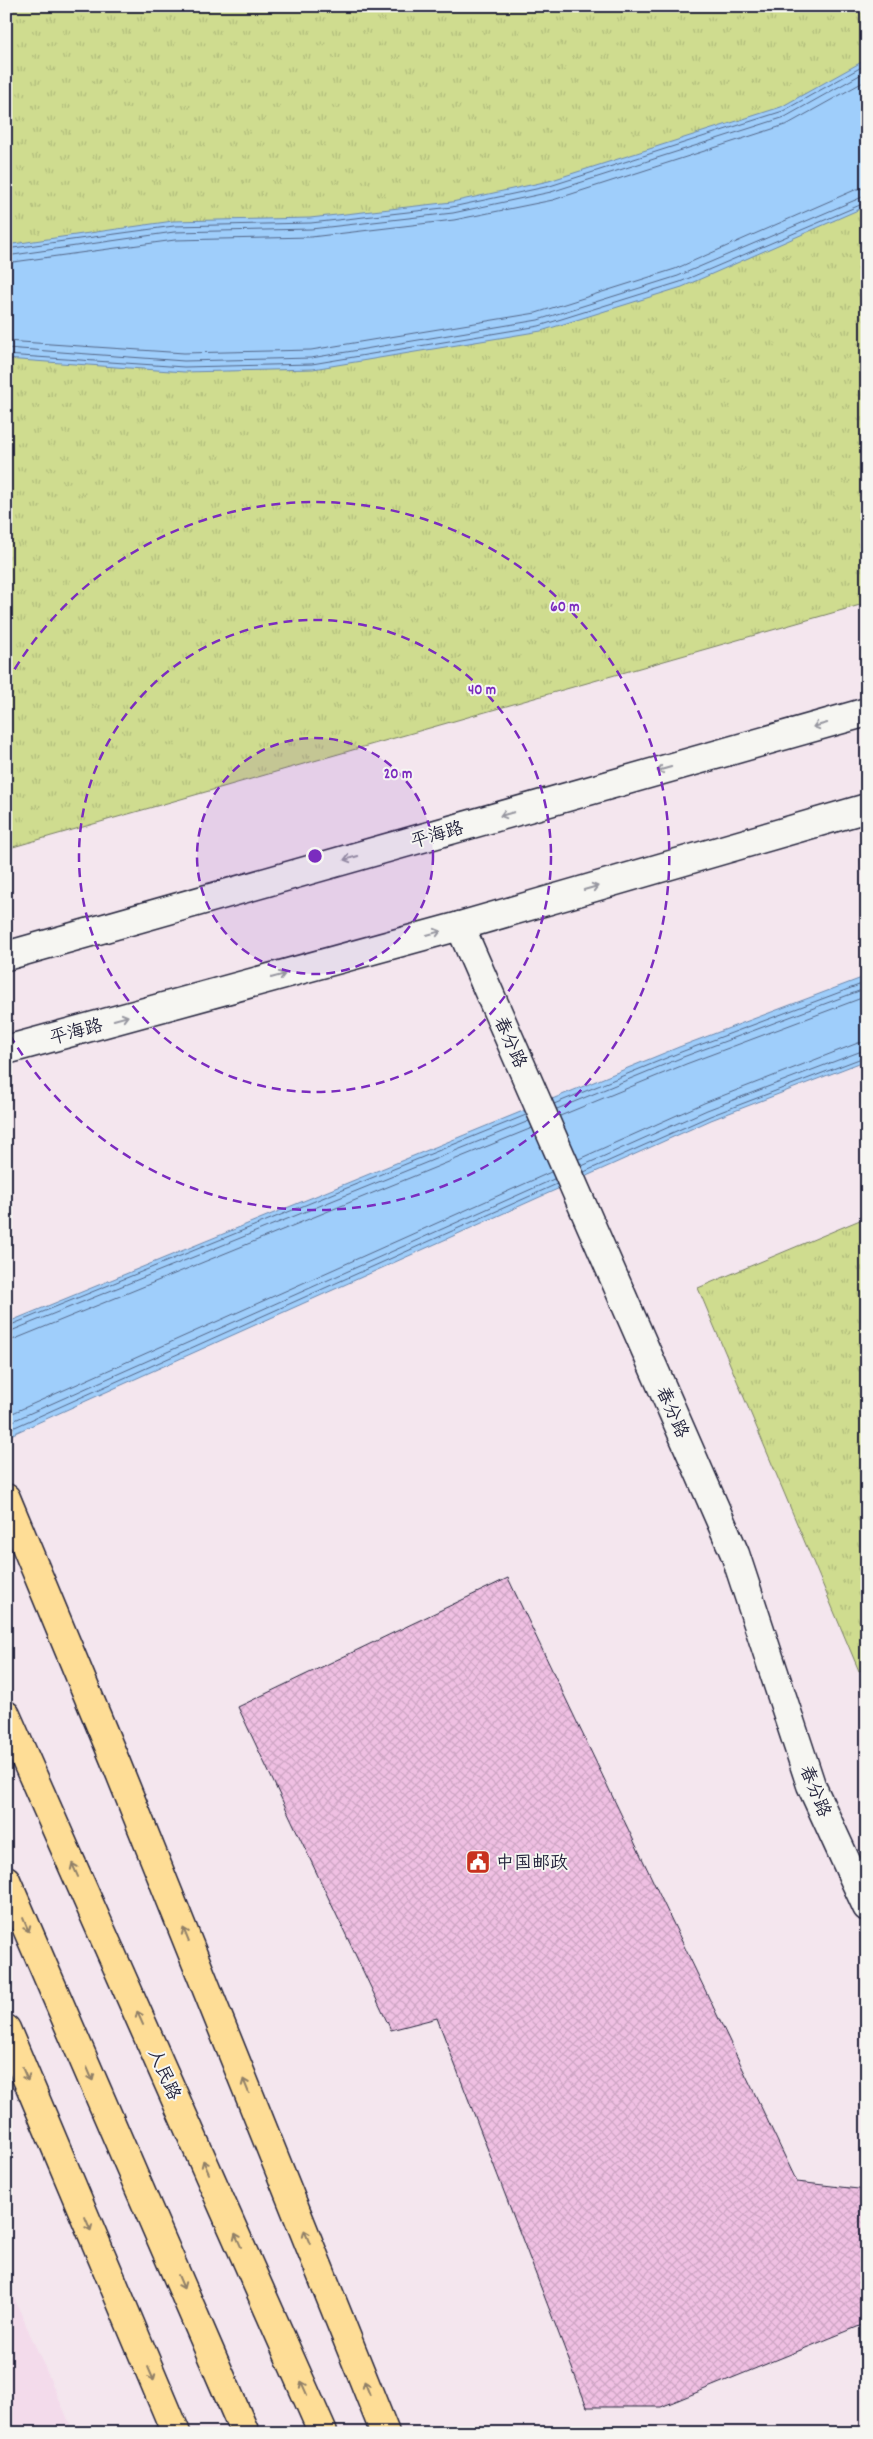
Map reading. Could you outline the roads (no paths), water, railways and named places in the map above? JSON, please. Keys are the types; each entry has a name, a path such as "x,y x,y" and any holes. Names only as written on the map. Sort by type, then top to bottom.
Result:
{"main road":[{"name":"平海路","path":"6,956 867,712"},
{"name":"平海路","path":"6,1050 460,926 867,808"},
{"name":"春分路","path":"460,926 735,1554 811,1785 867,1907"},
{"path":"6,1498 116,1763 385,2433"},
{"name":"人民路","path":"6,1715 323,2433"},
{"path":"6,1880 245,2433"},
{"path":"6,2029 176,2433"}],"water":[{"path":"867,59 867,206 682,287 541,331 313,369 184,372 6,359 6,245 173,221 310,218 452,202 549,181 781,107"},
{"path":"867,976 867,1060 711,1120 6,1437 6,1323 679,1047"}],"place":[{"name":"中国邮政","path":"478,1862"}]}
